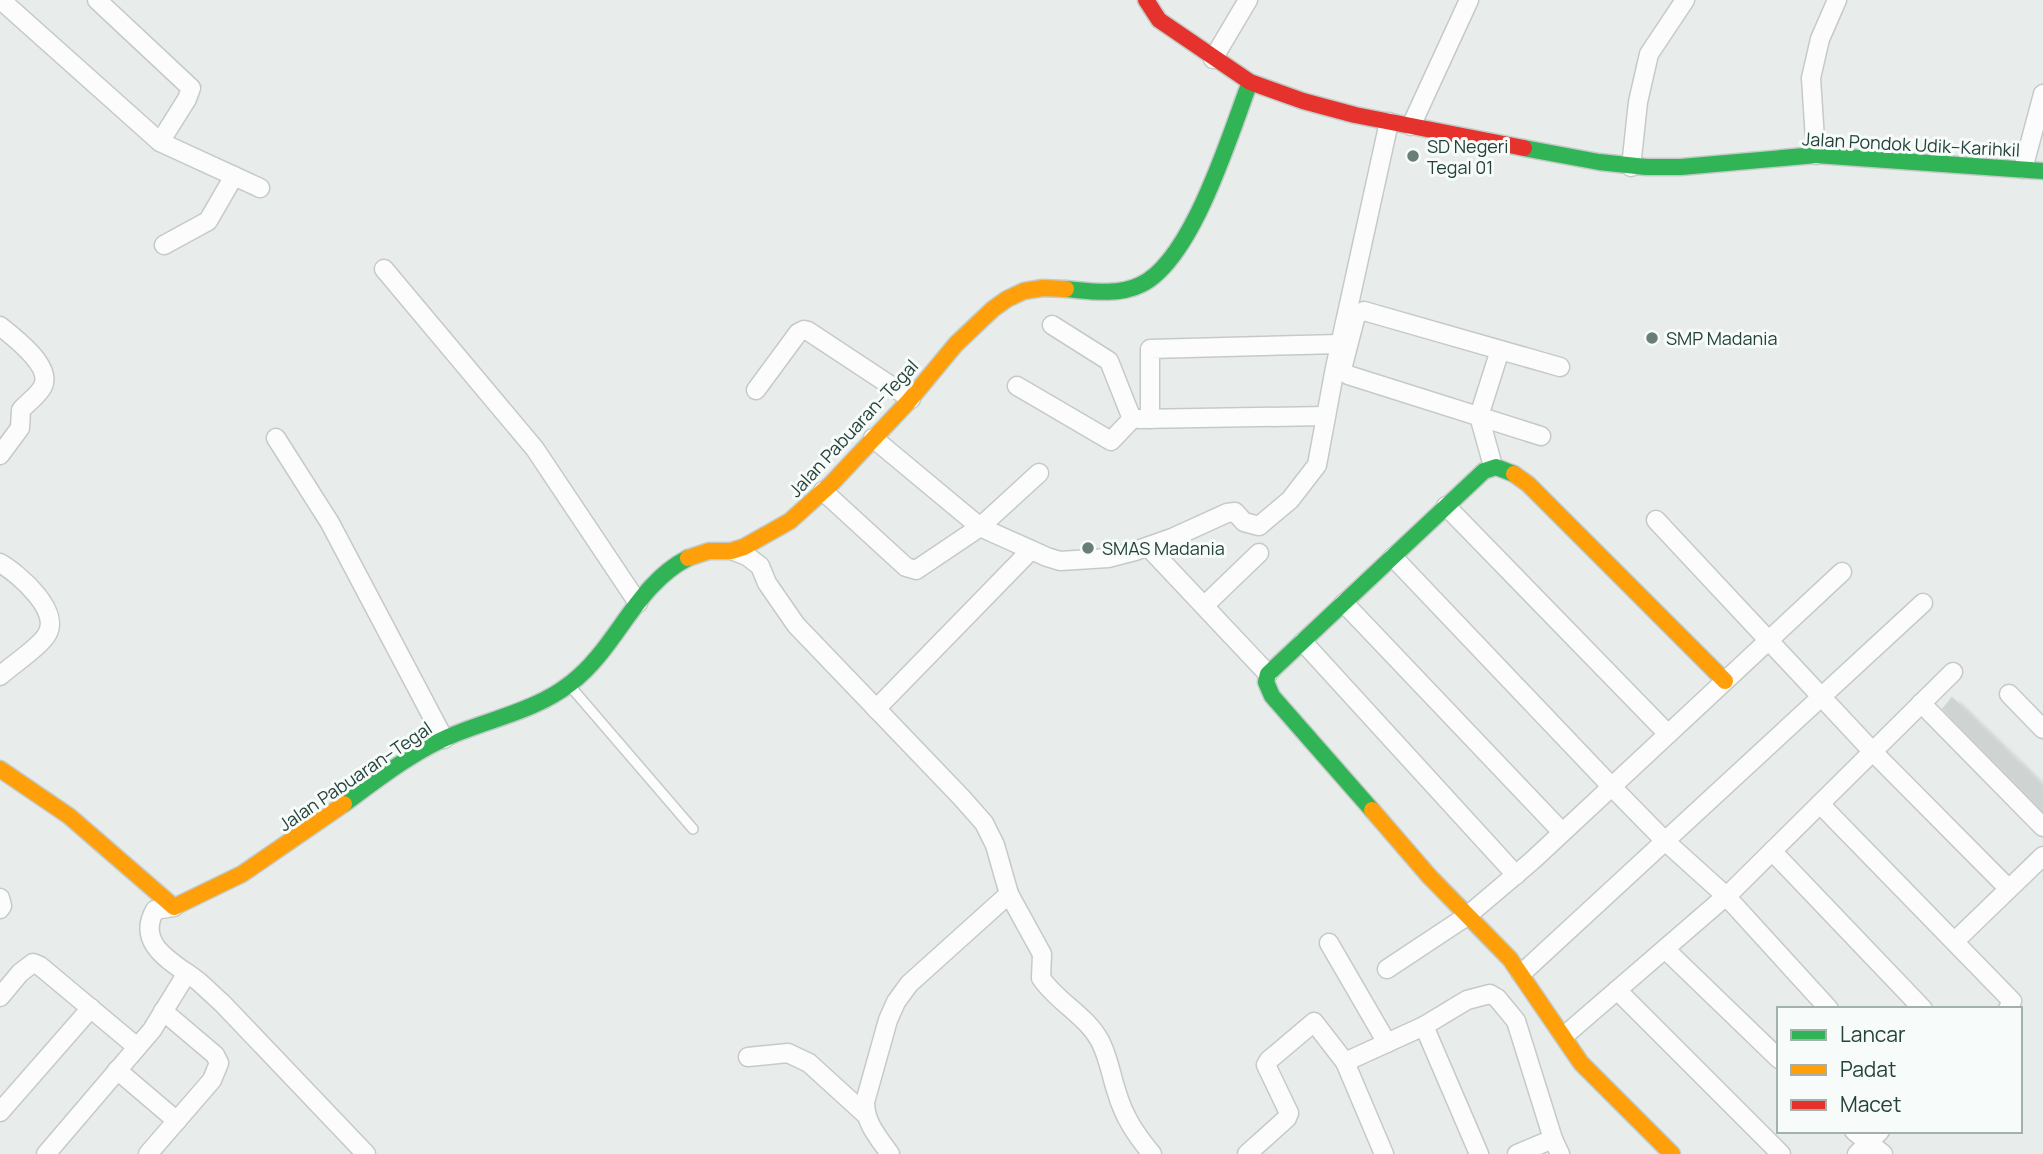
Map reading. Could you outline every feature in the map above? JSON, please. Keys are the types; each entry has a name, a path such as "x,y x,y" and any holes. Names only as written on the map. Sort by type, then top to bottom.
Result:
{"street":[{"path":"97,0 191,88 160,142"},
{"name":"Jalan Pondok Udik–Karihkil","path":"1146,0 1170,29 1250,82 1321,106 1561,156 1631,167 1707,166 1816,155 2043,171"},
{"path":"1213,59 1248,0"},
{"path":"1410,126 1469,0"},
{"path":"1631,167 1638,102 1649,54 1685,0"},
{"path":"1816,155 1811,78 1820,39 1837,0"},
{"path":"9,3 160,142 260,188"},
{"name":"Jalan Pabuaran–Tegal","path":"174,908 245,873 393,770 444,739 543,701 569,685 591,666 638,603 669,570 686,558 710,551 734,551 792,520 911,399 952,346 968,330 1022,289 1036,287 1073,291 1130,291 1158,274 1172,258 1200,206 1250,82"},
{"path":"2023,169 2043,94"},
{"path":"873,438 980,527 1060,561 1108,558 1172,538 1227,513 1235,512 1244,522 1259,526 1290,499 1317,465 1340,344 1389,122"},
{"path":"164,245 208,221 234,176"},
{"path":"384,269 536,449 638,603"},
{"path":"1541,436 1344,373 1342,366 1356,315 1364,311 1370,312 1560,367"},
{"path":"1052,325 1109,361 1132,419"},
{"path":"0,326 26,349 43,370 45,378 43,387 20,410 20,428 0,455"},
{"path":"756,390 798,333 804,330 911,399"},
{"path":"1150,419 1150,349 1340,344"},
{"path":"1493,466 1479,416 1500,350"},
{"path":"1017,386 1111,441 1132,419 1326,416"},
{"path":"276,438 330,523 444,739"},
{"path":"1672,1154 1581,1063 1510,959 1429,876 1272,696 1266,682 1268,674 1446,506 1493,466 1503,467 1528,484 1725,681"},
{"path":"823,491 906,567 916,570 980,527 1039,473"},
{"path":"1446,506 1668,734"},
{"path":"1656,520 1770,639 1821,697 2008,888"},
{"path":"876,709 1031,550"},
{"path":"734,551 747,556 760,566 767,583 796,625 984,824 1001,860 1009,894 1042,954 1041,978 1100,1040 1117,1095 1130,1125 1152,1154"},
{"path":"1153,552 1268,674"},
{"path":"1204,606 1259,553"},
{"path":"1393,557 1665,841 1726,896 1827,1007"},
{"path":"0,564 26,581 46,608 50,625 47,635 0,676"},
{"path":"1387,969 1467,916 1516,875 1842,572"},
{"path":"1344,603 1562,832"},
{"path":"1521,974 1923,603"},
{"path":"1303,642 1516,875"},
{"path":"1564,1036 1726,896 1953,672"},
{"path":"2009,694 2043,729"},
{"path":"1921,703 2043,827"},
{"path":"0,769 78,823 120,857 174,908"},
{"path":"1820,804 2012,1001 2009,1007"},
{"path":"1772,851 1921,1007"},
{"path":"1955,942 2043,856"},
{"path":"865,1114 865,1102 875,1061 896,1002 909,984 1009,894"},
{"path":"0,898 0,909"},
{"path":"174,908 155,910 150,919 152,941 160,953 222,1003 366,1154"},
{"path":"1329,943 1387,1043"},
{"path":"1665,949 1777,1057"},
{"path":"0,998 20,973 33,962 137,1047"},
{"path":"46,1154 137,1047 187,973"},
{"path":"1617,990 1781,1154"},
{"path":"1345,1062 1424,1026 1467,1000 1490,994 1497,998 1516,1021 1556,1147 1517,1154"},
{"path":"0,1112 91,1008"},
{"path":"148,1154 212,1080 219,1063 215,1055 163,1011"},
{"path":"1247,1154 1287,1118 1289,1113 1266,1065 1314,1021 1345,1062 1384,1154"},
{"path":"1424,1026 1479,1154"},
{"path":"748,1058 788,1053 809,1063 865,1114 890,1154"},
{"path":"117,1070 177,1121"},
{"path":"1865,1140 1882,1154"}],"lane":[{"path":"569,685 693,829"}],"building":[{"path":"1952,698 2043,786 2043,811 1943,709"}],"traffic: fast":[{"path":"1066,289 1122,291 1140,285 1159,272 1176,251 1207,194 1250,82"},
{"path":"1524,148 1599,162 1646,167 1681,167 1816,155 2043,171"},
{"path":"1372,810 1272,696 1266,682 1268,674 1484,471 1496,467 1514,474"},
{"path":"344,804 434,743 528,708 571,683 587,669 654,584 688,558"}],"traffic: slow":[{"path":"688,558 709,551 731,551 744,547 790,521 831,484 908,402 956,344 993,309 1024,291 1066,289"},
{"path":"1514,474 1528,484 1725,681"},
{"path":"0,769 69,816 174,907 242,874 344,804"},
{"path":"1372,810 1429,876 1510,959 1581,1063 1672,1154"}],"traffic: jam":[{"path":"1146,0 1159,20 1250,82 1303,101 1355,115 1524,148"}],"place":[{"name":"SD Negeri Tegal 01","path":"1413,156"},
{"name":"SMP Madania","path":"1652,338"},
{"name":"SMAS Madania","path":"1088,548"}]}
